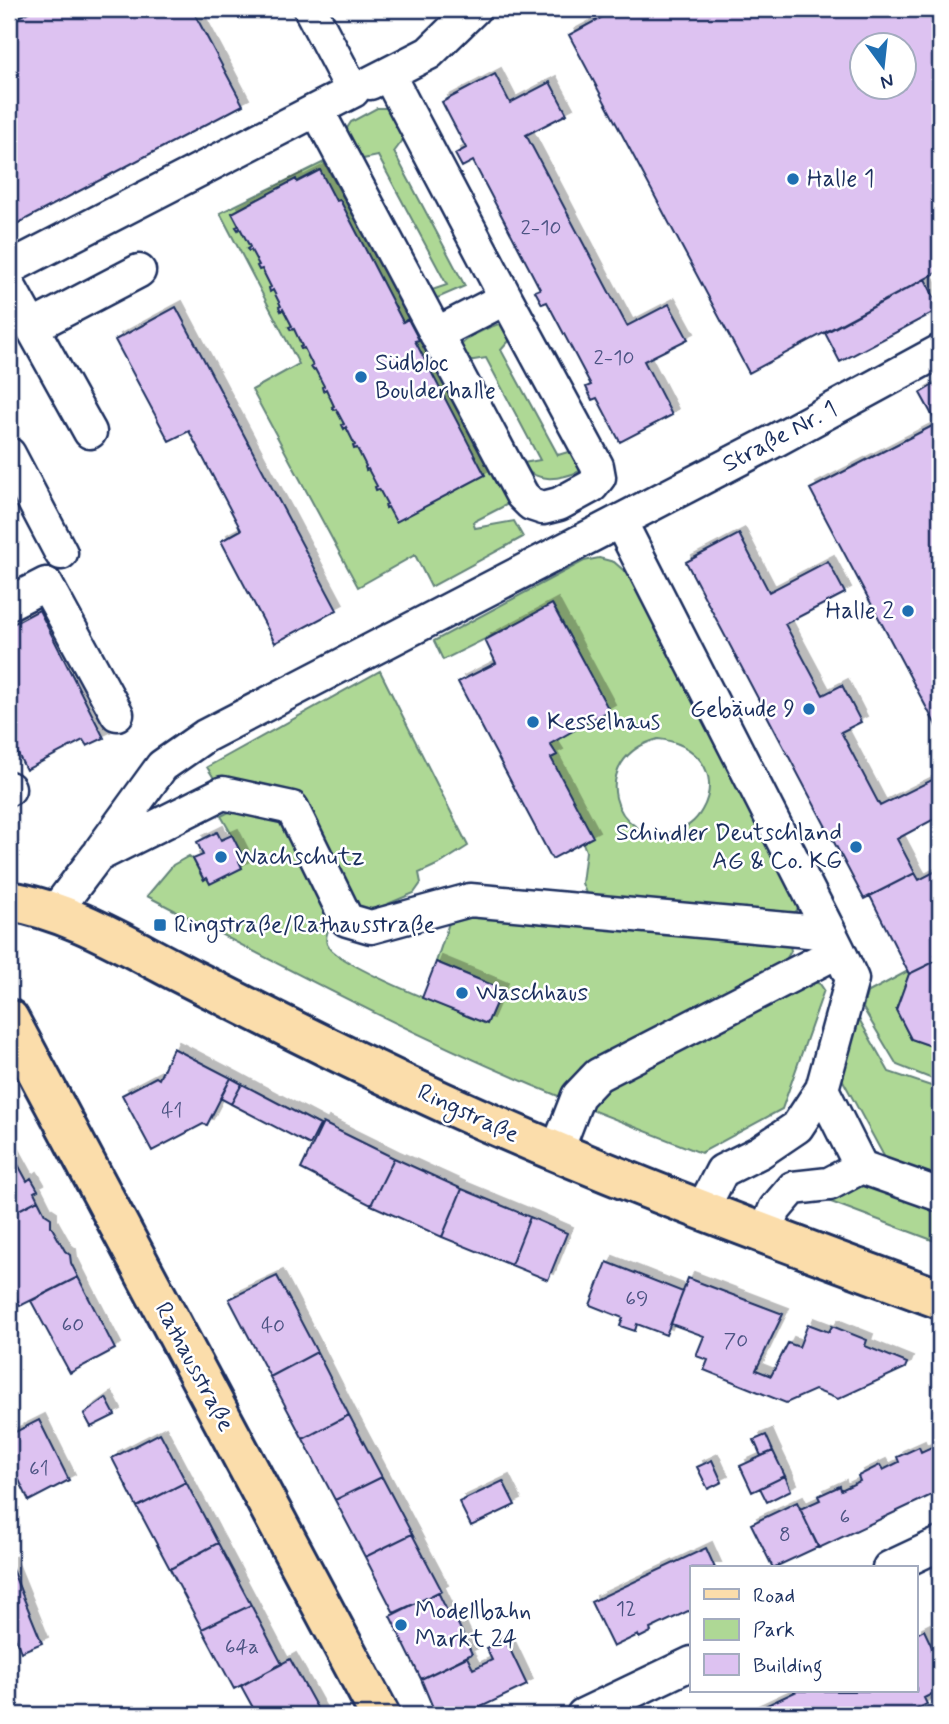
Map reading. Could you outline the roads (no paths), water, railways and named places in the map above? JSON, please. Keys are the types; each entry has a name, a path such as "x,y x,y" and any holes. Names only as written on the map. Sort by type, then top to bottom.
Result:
{"main road":[{"name":"Ringstraße","path":"9,901 54,913 103,934 377,1072 556,1153 940,1299"},
{"name":"Rathausstraße","path":"9,1019 380,1715"}],"street":[{"path":"310,9 354,91"},
{"path":"9,268 429,53 474,9"},
{"path":"317,110 522,495 531,504 543,508 570,498 592,486 599,477 597,466 388,74"},
{"path":"32,327 139,271"},
{"path":"9,286 90,432"},
{"path":"436,334 506,298"},
{"name":"Straße Nr. 1","path":"54,913 162,766 205,736 620,521 940,351"},
{"path":"9,454 61,553"},
{"path":"620,521 852,979 822,1089 797,1127 760,1152 722,1171 702,1210"},
{"path":"9,603 46,584 117,714"},
{"path":"97,856 223,793 292,808 346,920 371,927 470,901 834,942"},
{"path":"556,1153 578,1096 598,1075 834,942"},
{"path":"822,1089 861,1167 940,1195"},
{"path":"765,1234 775,1209 793,1188 829,1184 861,1167"},
{"path":"893,1566 940,1544"},
{"path":"583,1715 690,1664"}],"place":[{"name":"Halle 1","path":"793,179"},
{"name":"Südbloc Boulderhalle","path":"361,377"},
{"name":"Halle 2","path":"908,611"},
{"name":"Gebäude 9","path":"809,709"},
{"name":"Kesselhaus","path":"533,722"},
{"name":"Schindler Deutschland AG & Co. KG","path":"856,847"},
{"name":"Wachschutz","path":"221,857"},
{"name":"Ringstraße/Rathausstraße","path":"160,925"},
{"name":"Waschhaus","path":"462,993"},
{"name":"Modellbahn Markt 24","path":"401,1625"}]}
